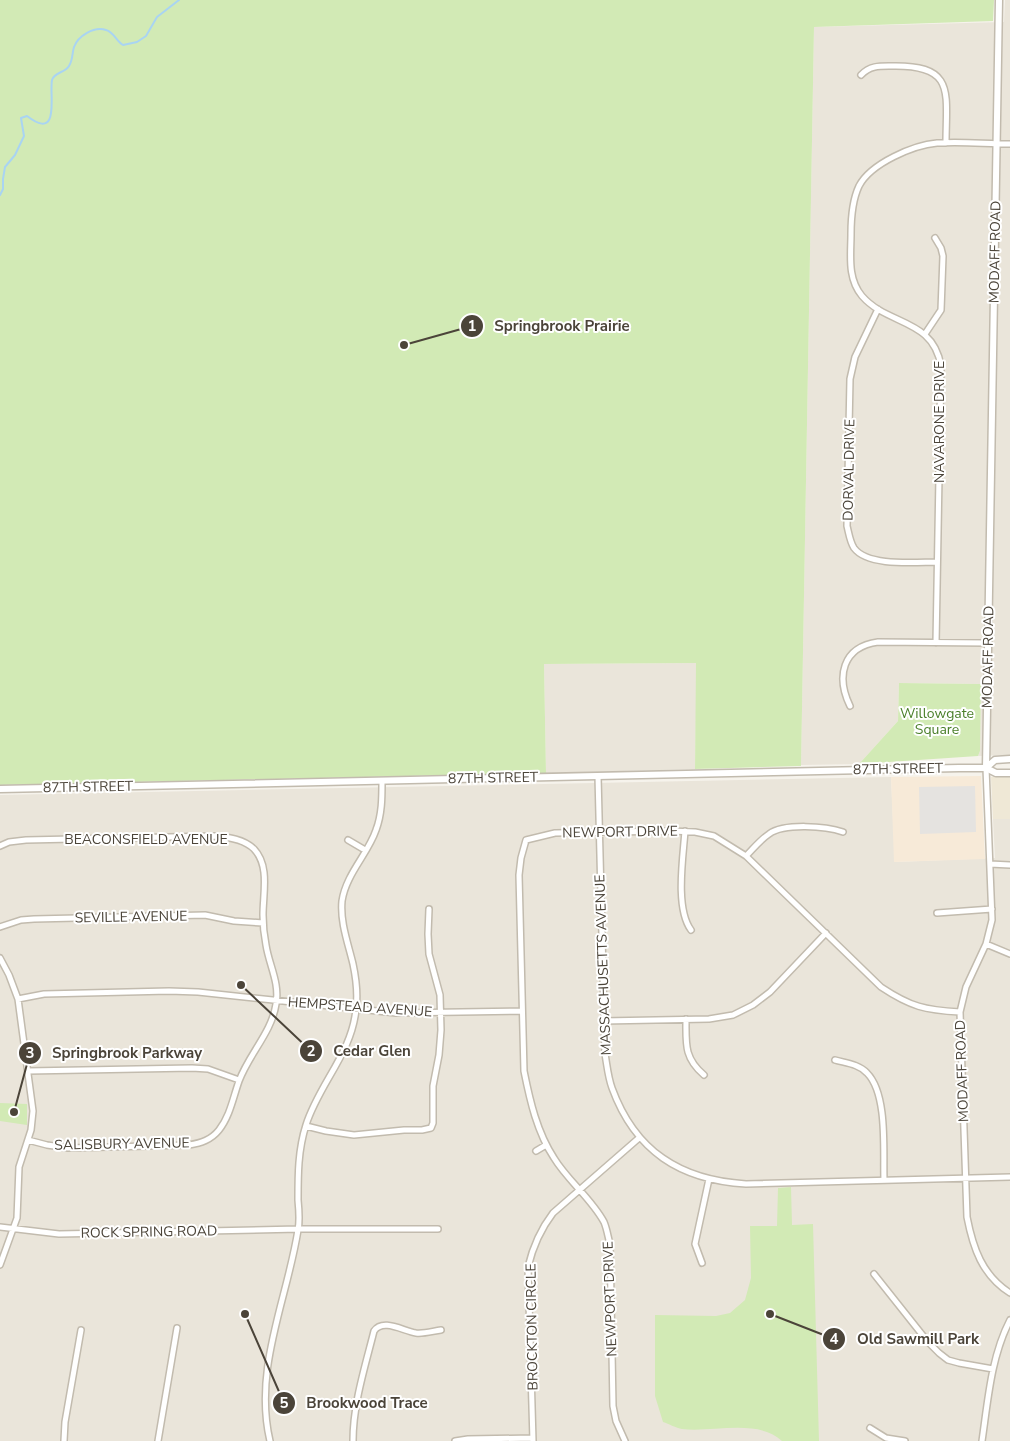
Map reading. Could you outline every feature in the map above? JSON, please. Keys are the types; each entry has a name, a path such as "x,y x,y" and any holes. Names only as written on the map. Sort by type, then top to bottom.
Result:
{"street":[{"name":"MODAFF ROAD","path":"999,0 986,768 992,909 990,932 966,987 960,1012 967,1217 972,1243 985,1270 1001,1288 1010,1293"},
{"path":"861,75 869,68 878,66 916,66 928,69 936,74 945,91 946,143"},
{"path":"935,238 943,256 942,304 939,315 926,334 878,309 867,301 859,291 851,270 851,217 856,194 866,176 884,162 921,147 946,143 1010,144"},
{"name":"DORVAL DRIVE","path":"878,309 855,357 850,379 847,526 855,549 867,558 882,561 938,562"},
{"name":"NAVARONE DRIVE","path":"926,334 937,351 941,366 936,643"},
{"path":"850,706 843,688 843,672 847,660 859,648 878,642 988,643"},
{"name":"87TH STREET","path":"986,768 995,760 1010,759"},
{"name":"87TH STREET","path":"0,789 986,768 996,773 1010,773"},
{"name":"MASSACHUSETTS AVENUE","path":"598,776 605,1054 611,1086 623,1113 639,1138 672,1164 708,1179 746,1184 1010,1177"},
{"path":"270,1441 265,1411 266,1370 299,1228 300,1151 306,1126 321,1091 345,1051 356,1009 356,980 344,931 342,900 353,871 376,831 381,812 382,781"},
{"path":"746,856 764,837 778,829 821,827 843,832"},
{"path":"685,831 683,901 686,920 691,930"},
{"name":"NEWPORT DRIVE","path":"624,1441 616,1421 613,1406 610,1244 604,1223 594,1208 566,1176 546,1145 530,1099 524,1071 519,875 526,840 555,833 600,832 685,831 714,836 746,856 882,986 901,1000 929,1009 960,1012"},
{"name":"BEACONSFIELD AVENUE","path":"0,846 9,842 26,840 215,836 232,838 253,848 260,861 265,881 263,923 266,946 277,989 277,1001"},
{"path":"348,840 365,850"},
{"path":"990,864 1010,865"},
{"path":"306,1126 333,1133 354,1135 431,1128 433,1122 433,1086 441,1041 440,995 429,954 429,909"},
{"path":"937,913 992,909"},
{"name":"SEVILLE AVENUE","path":"0,927 21,920 34,919 205,915 234,921 263,923"},
{"path":"603,1021 710,1019 733,1015 753,1006 770,992 826,933"},
{"path":"986,944 1010,954"},
{"path":"0,958 18,999 32,1111 31,1130 19,1167 18,1207 14,1229 0,1265"},
{"name":"HEMPSTEAD AVENUE","path":"18,999 44,994 169,991 198,992 396,1013 522,1011"},
{"name":"SALISBURY AVENUE","path":"28,1140 68,1148 179,1146 200,1143 214,1136 223,1124 239,1080 251,1055 272,1020 277,1001"},
{"path":"686,1019 686,1044 689,1057 696,1068 704,1075"},
{"path":"835,1060 854,1065 866,1072 875,1084 882,1102 884,1180"},
{"path":"28,1071 202,1068 239,1080"},
{"name":"BROCKTON CIRCLE","path":"533,1440 528,1267 533,1246 553,1212 639,1138"},
{"path":"536,1151 546,1145"},
{"path":"702,1263 695,1244 708,1179"},
{"name":"ROCK SPRING ROAD","path":"0,1227 59,1234 299,1228 438,1229"},
{"path":"874,1274 928,1342 939,1353 948,1360 993,1369"},
{"path":"982,1441 993,1369 999,1346 1010,1320"},
{"path":"354,1441 354,1424 358,1400 376,1326 383,1324 417,1333 441,1330"},
{"path":"158,1441 177,1328"},
{"path":"64,1441 65,1422 81,1330"},
{"path":"870,1428 886,1438 905,1441"},
{"path":"455,1441 468,1439 533,1440"}],"shaded area":[{"path":"1005,0 1010,0 1010,755 978,756 980,751 981,684 899,683 898,721 859,764 801,765 814,27 1004,22"},
{"path":"697,663 695,769 546,773 544,664"},
{"path":"981,776 985,859 894,862 891,777"},
{"path":"1010,776 1010,819 993,819 991,777"},
{"path":"891,777 895,862 995,858 993,819 1010,819 1010,1441 0,1441 0,795"},
{"path":"975,786 976,832 920,834 919,787"}],"green space":[{"path":"0,0 994,0 993,21 814,27 801,766 695,769 696,663 544,664 546,773 0,785"},
{"name":"Willowgate Square","path":"899,683 981,684 980,751 978,756 859,764 898,721"},
{"path":"0,1103 27,1104 27,1125 0,1121"},
{"path":"791,1187 792,1225 813,1224 819,1441 782,1441 772,1434 747,1428 682,1429 663,1422 655,1396 655,1315 716,1316 730,1313 745,1300 751,1278 750,1226 777,1226 778,1188"}],"waterway":[{"path":"0,195 3,189 5,167 15,155 24,136 21,118 27,116 38,123 45,123 49,120 52,105 51,87 53,77 69,66 74,47 79,39 87,33 101,29 111,33 123,45 137,42 146,36 157,17 179,0"}],"place":[{"name":"Springbrook Prairie","path":"404,345"},
{"name":"Cedar Glen","path":"241,985"},
{"name":"Springbrook Parkway","path":"14,1112"},
{"name":"Brookwood Trace","path":"245,1314"},
{"name":"Old Sawmill Park","path":"770,1314"}]}
